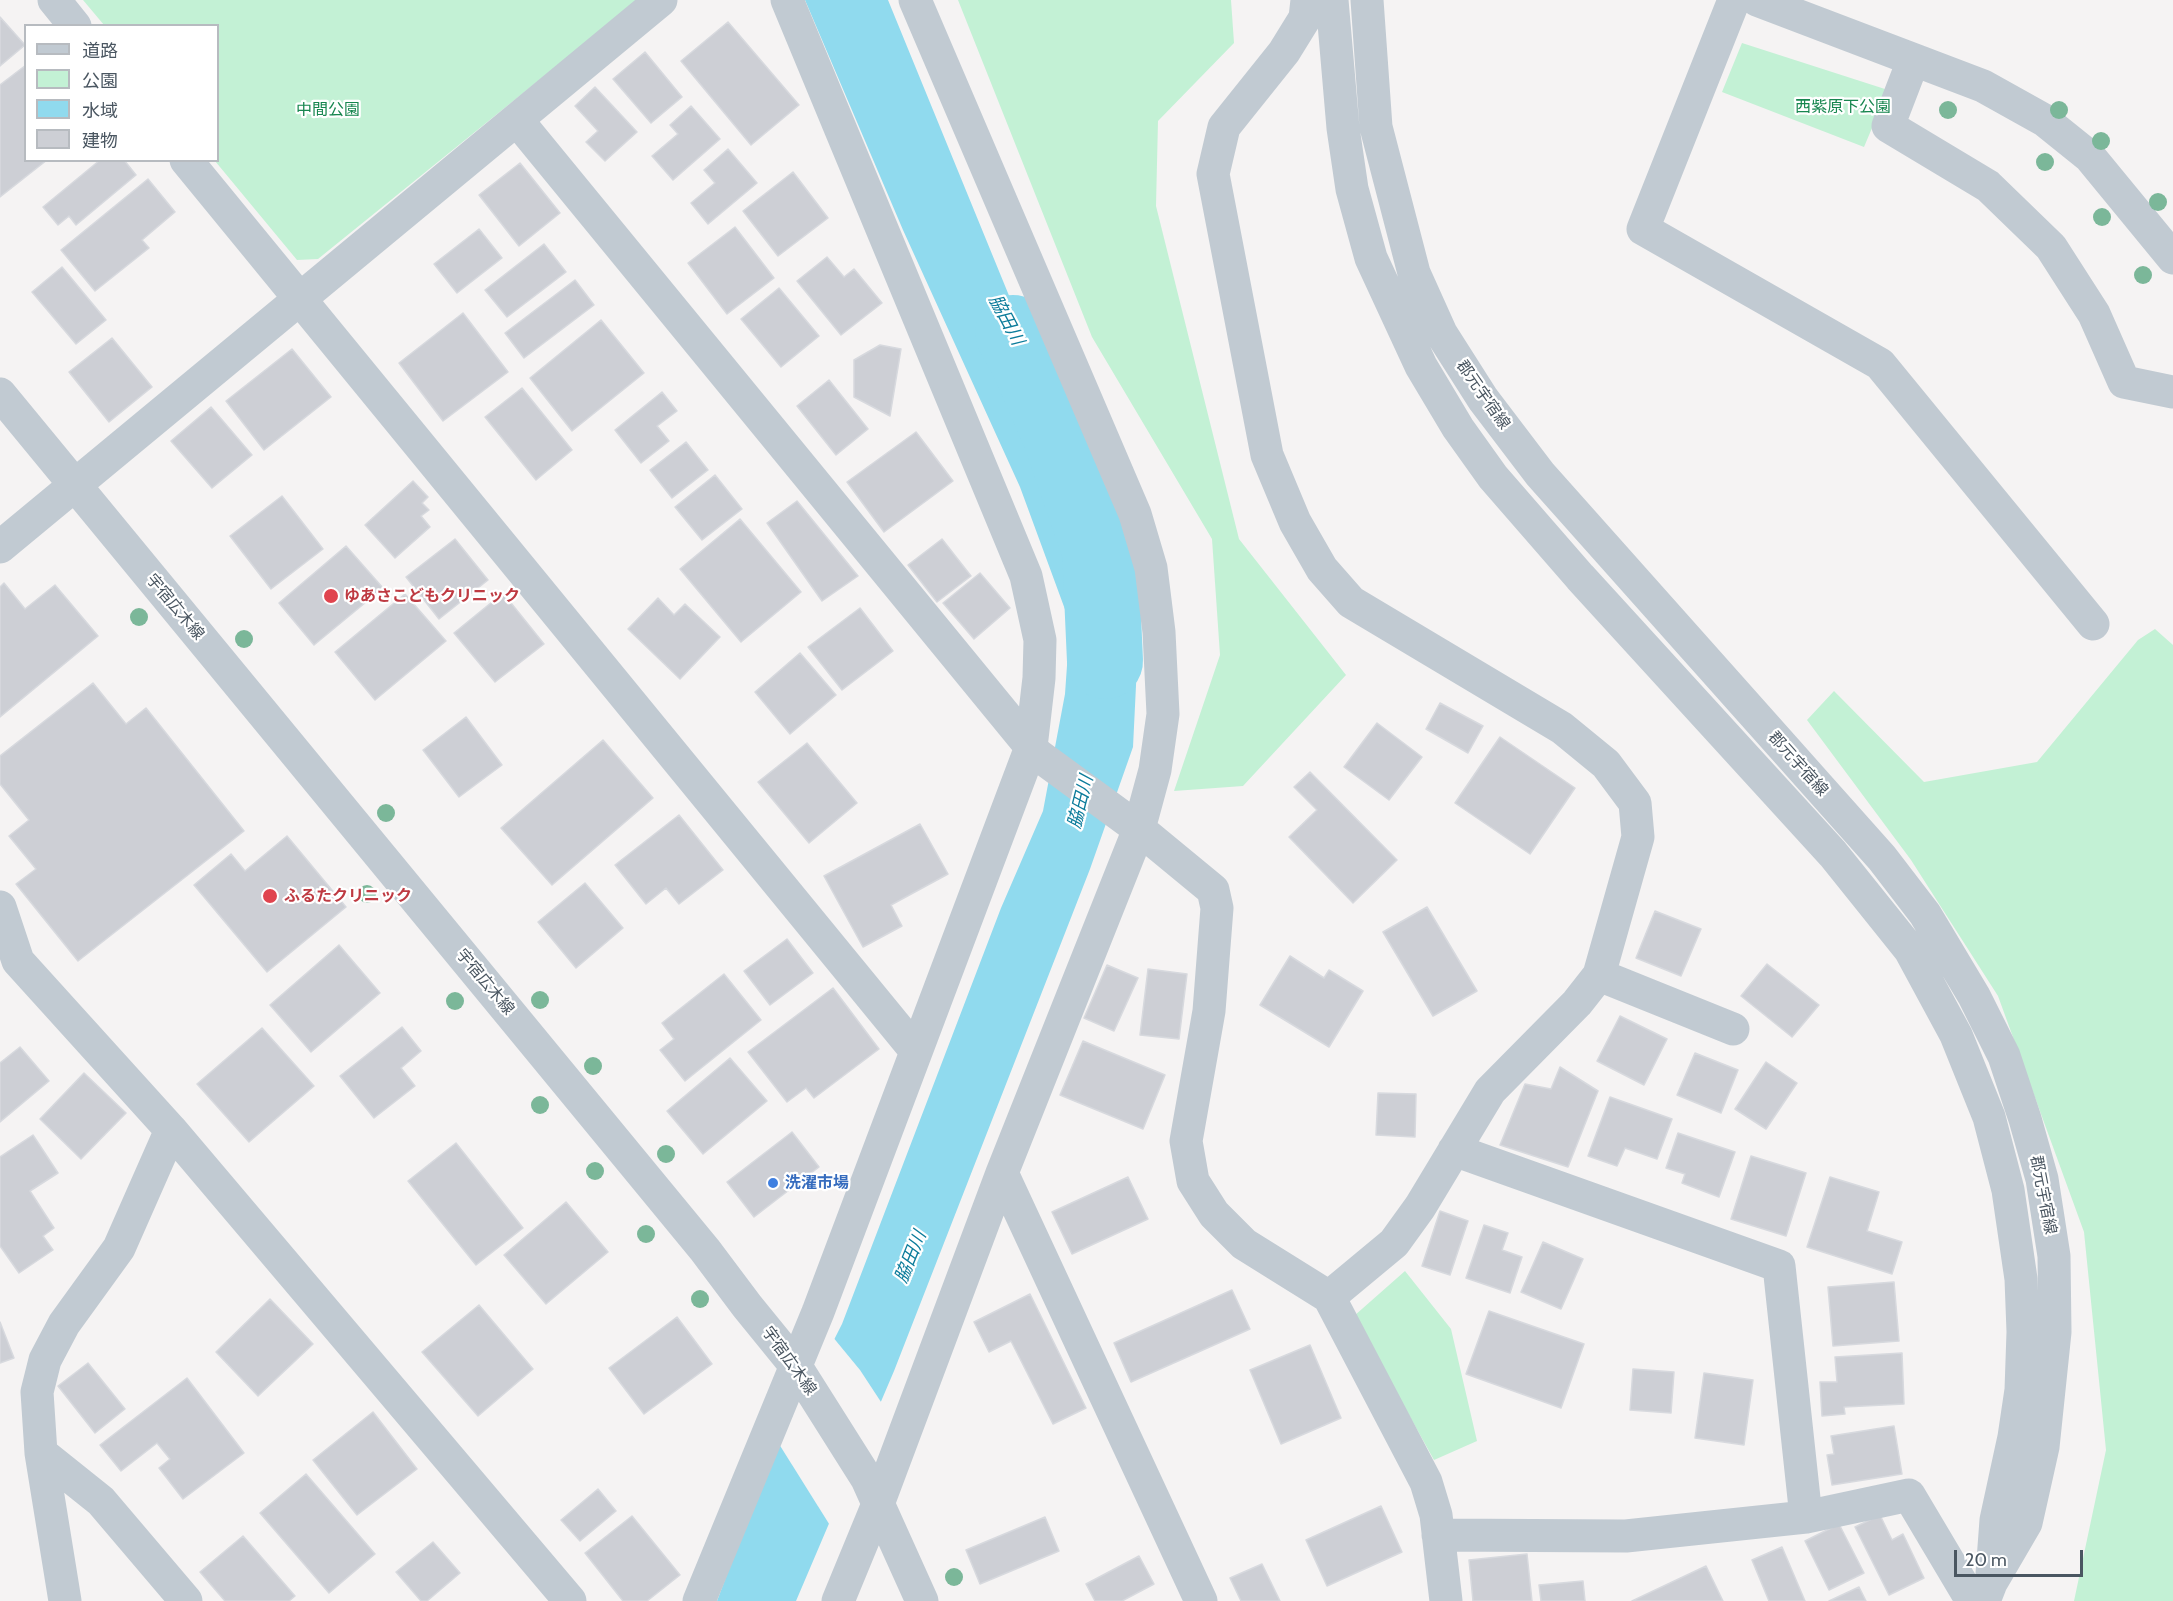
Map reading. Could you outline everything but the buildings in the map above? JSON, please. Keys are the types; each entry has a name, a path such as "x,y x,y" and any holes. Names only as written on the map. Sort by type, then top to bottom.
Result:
{"street":[{"path":"54,0 73,24"},
{"path":"0,547 661,0"},
{"path":"699,1601 800,1371 818,1312 916,1051 1035,751 1040,640 1026,576 787,0"},
{"path":"838,1601 873,1491 1002,1173 1129,823 1155,771 1163,714 1160,632 1151,568 1135,514 915,0"},
{"path":"1307,0 1305,18 1284,52 1224,127 1213,174 1268,455 1295,522 1322,569 1351,602 1562,728 1606,764 1635,803 1638,837 1599,975 1577,1003 1490,1091 1420,1207 1395,1243 1329,1297"},
{"name":"郡元宇宿線","path":"1332,0 1342,128 1352,189 1371,258 1421,366 1458,428 1492,477 1580,577 1833,854 1910,950 1956,1035 1989,1117 2008,1190 2021,1280 2023,1332 2021,1390 1983,1595"},
{"name":"郡元宇宿線","path":"1367,0 1376,127 1414,273 1441,333 1483,399 1540,474 1882,858 1925,914 1974,996 2004,1056 2042,1179 2054,1256 2055,1332 2043,1447 2026,1523 1983,1595"},
{"path":"1734,0 1643,229 1880,364 2093,624"},
{"path":"1757,0 1983,86 2044,120 2090,157 2173,258"},
{"path":"1913,61 1888,126 1988,186 2051,247 2094,314 2124,382 2173,392"},
{"path":"518,120 1035,751 1213,890 1217,908 1209,1011 1186,1141 1194,1181 1214,1214 1244,1244 1329,1297 1426,1482 1436,1515 1446,1601"},
{"path":"188,162 916,1051"},
{"name":"宇宿広木線","path":"0,394 705,1250 800,1371 873,1491 922,1601"},
{"path":"0,907 18,961 171,1130 570,1601"},
{"path":"1599,975 1732,1029"},
{"path":"64,1601 41,1453 37,1392 45,1360 64,1324 119,1248 171,1130"},
{"path":"1454,1150 1779,1266 1806,1517"},
{"path":"1002,1173 1201,1601"},
{"path":"41,1453 100,1501 186,1601"},
{"path":"1438,1535 1626,1536 1806,1517 1909,1495 1983,1595"}],"green space":[{"name":"中間公園","path":"83,0 638,0 318,259 297,260 216,162 219,162 219,24 103,24"},
{"path":"958,0 1231,0 1234,43 1158,121 1156,206 1239,539 1346,675 1243,786 1174,791 1220,655 1212,539 1092,337"},
{"name":"西紫原下公園","path":"1742,43 1888,90 1864,147 1722,92"},
{"path":"2155,629 2173,645 2173,1601 2074,1601 2106,1450 2084,1232 1998,996 1911,860 1807,720 1834,691 1924,782 2037,762 2138,640"},
{"path":"1405,1271 1451,1329 1477,1441 1434,1460 1354,1316"}],"water":[{"path":"805,0 888,0 1028,342 1137,665 1133,747 1090,869 894,1371 796,1601 717,1601 760,1486 842,1324 1001,908 1043,811 1065,694 1070,623 1020,487 903,230"}],"pier":[{"path":"832,1336 860,1370 883,1405 831,1527 779,1444"}],"waterway":[{"name":"脇田川","path":"1013,333 1028,360 1060,434 1100,550 1105,661"}],"place":[{"name":"ゆあさこどもクリニック","path":"331,596"},
{"name":"ふるたクリニック","path":"270,896"},
{"name":"洗濯市場","path":"773,1183"}]}
